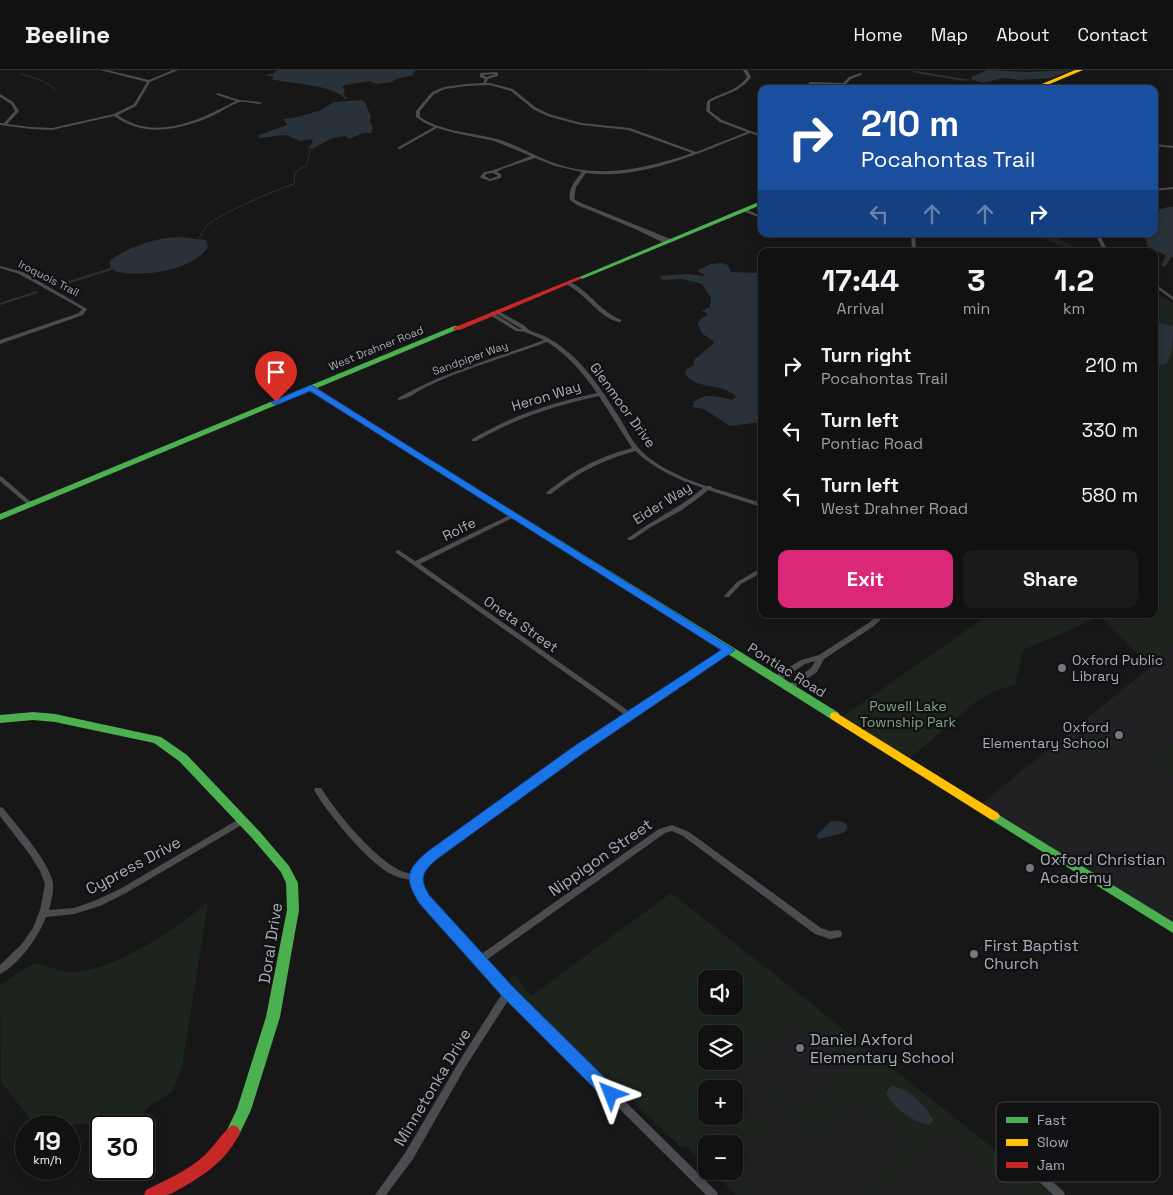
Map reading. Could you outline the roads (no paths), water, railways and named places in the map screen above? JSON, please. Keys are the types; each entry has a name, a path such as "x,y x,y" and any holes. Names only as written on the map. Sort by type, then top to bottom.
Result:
{"street":[{"path":"102,70 149,81 176,70"},
{"path":"745,70 749,77 747,82 742,86 718,95 708,102 707,107 708,111 715,118 758,135"},
{"path":"1043,85 1075,72"},
{"path":"846,85 850,78 860,74"},
{"path":"484,84 487,78"},
{"path":"2,124 31,128 52,128 115,115 136,105 149,81"},
{"path":"810,83 828,85"},
{"path":"696,153 643,132 581,124 548,115 534,108 512,90 484,84 456,86 433,94 417,114 423,121 437,127 504,143 567,168 585,171 609,172 646,169 696,153 750,132"},
{"path":"218,94 239,101 260,103"},
{"path":"0,95 12,103 17,111 2,124"},
{"path":"115,115 123,121 136,126 180,126 199,121 239,101"},
{"path":"399,148 437,127"},
{"path":"1158,146 1173,147"},
{"path":"494,172 534,156"},
{"path":"585,171 573,186 572,199 579,204 668,242"},
{"path":"1158,190 1173,188"},
{"name":"West Drahner Road","path":"0,517 758,204"},
{"path":"746,209 758,212"},
{"path":"746,209 758,215"},
{"name":"Iroquois Trail","path":"0,267 21,273 84,309 81,314 0,342"},
{"path":"568,283 579,289 604,314 619,321"},
{"path":"1158,287 1173,299"},
{"name":"Glenmoor Drive","path":"494,313 518,330 526,331 558,346 578,364 636,449 643,456 668,473 758,504"},
{"name":"Sandpiper Way","path":"400,400 415,390 439,380 548,340"},
{"name":"Pontiac Road","path":"311,388 1173,928"},
{"name":"Heron Way","path":"474,440 503,423 532,411 599,394"},
{"path":"549,493 584,467 610,456 636,449"},
{"path":"0,478 30,504"},
{"name":"Eider Way","path":"630,539 646,526 688,504 708,487"},
{"name":"Rolfe","path":"415,564 514,515"},
{"name":"Oneta Street","path":"398,552 630,715"},
{"path":"727,596 740,583 758,572"},
{"path":"776,679 803,662 821,657 879,618"},
{"path":"709,1194 508,992 424,899 417,888 416,878 419,868 432,856 630,715 729,650"},
{"path":"789,687 814,670 821,657"},
{"name":"Doral Drive","path":"0,718 33,716 55,718 157,740 182,758 242,821 278,860 292,884 293,910 273,1017 244,1110 231,1137 213,1158 178,1182 151,1195"},
{"path":"318,790 328,805 377,859 400,875 416,878"},
{"path":"0,810 38,862 48,881 44,914 38,930 27,945 0,970"},
{"name":"Cypress Drive","path":"44,914 74,911 97,904 123,891 242,821"},
{"name":"Nippigon Street","path":"480,960 670,828 686,834 818,931 830,935 838,934"},
{"name":"Minnetonka Drive","path":"380,1195 409,1156 463,1063 508,992"},
{"path":"1046,1182 1060,1195"}],"waterway":[{"path":"652,70 658,70"},
{"path":"663,70 681,70"},
{"path":"21,74 41,80 55,89"},
{"path":"199,238 207,226 224,214 262,196 294,184 295,172 307,165 310,149"},
{"path":"63,284 111,269"},
{"path":"0,304 37,292"}],"place":[{"name":"Oxford Public Library","path":"1062,668"},
{"name":"Oxford Elementary School","path":"1119,735"},
{"name":"Oxford Christian Academy","path":"1030,868"},
{"name":"First Baptist Church","path":"974,954"},
{"name":"Daniel Axford Elementary School","path":"800,1048"}],"park label":[{"name":"Powell Lake Township Park","path":"908,714"}]}
